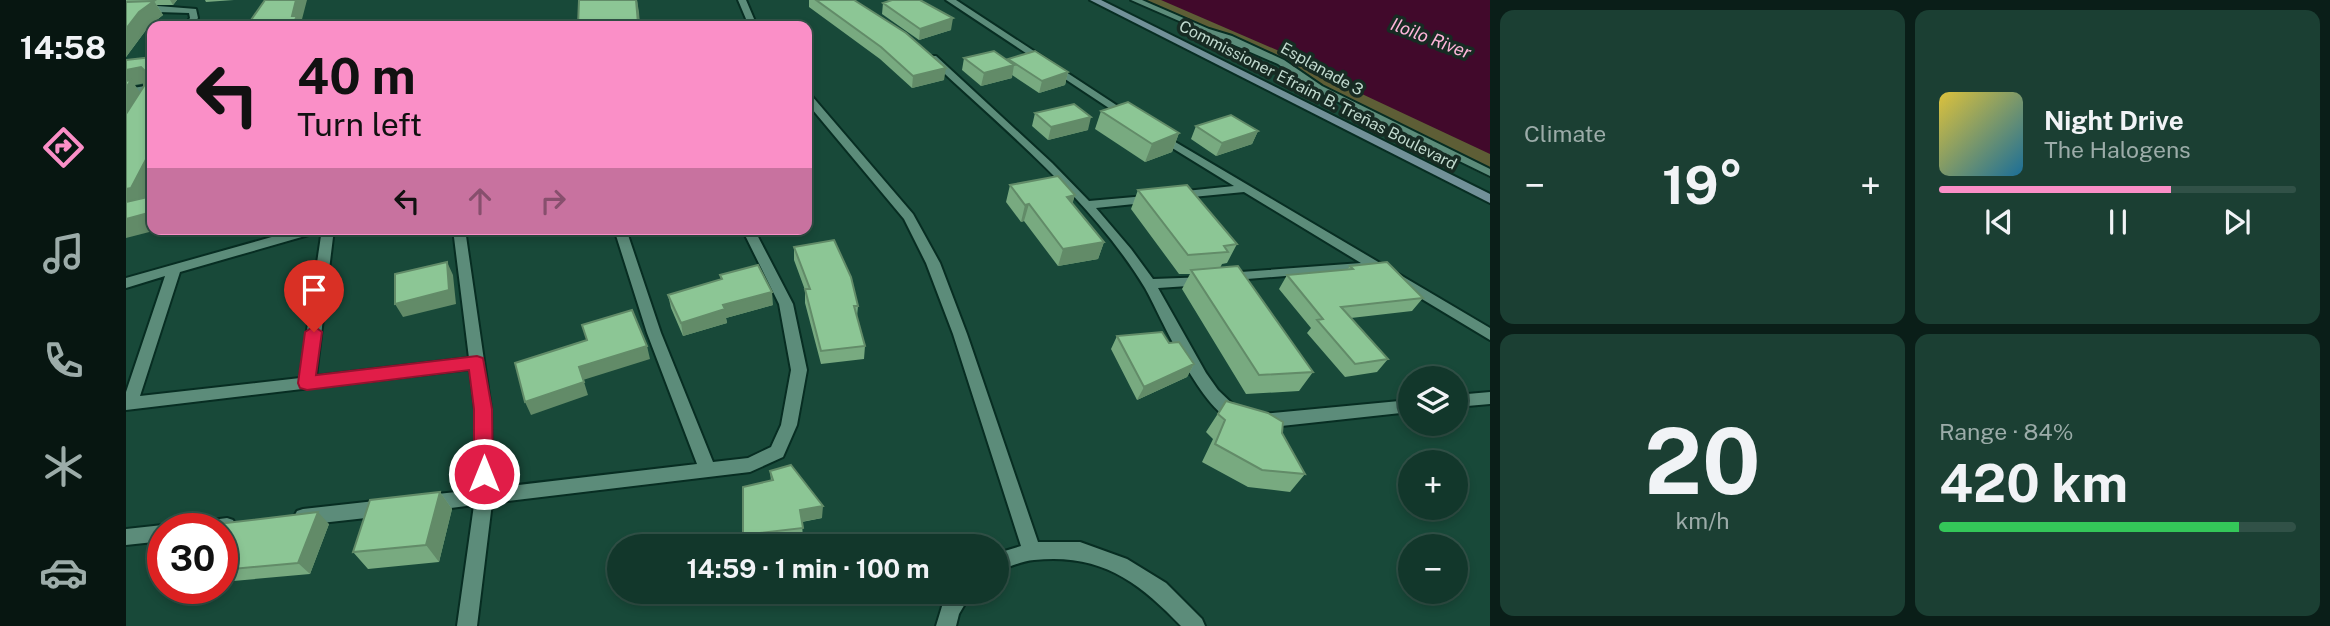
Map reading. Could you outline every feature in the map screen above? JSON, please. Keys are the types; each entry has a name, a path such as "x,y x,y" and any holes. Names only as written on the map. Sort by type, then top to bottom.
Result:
{"main road":[{"name":"Commissioner Efraim B. Treñas Boulevard","path":"1094,0 1490,199"}],"street":[{"path":"742,0 751,21"},
{"path":"950,0 1137,121"},
{"name":"Esplanade 3","path":"1135,0 1281,62 1318,88 1490,173"},
{"path":"126,12 158,9 193,11 192,21"},
{"path":"922,50 1088,205 1149,284 1214,399 1230,413 1255,422 1398,407"},
{"path":"126,92 147,90"},
{"path":"812,103 909,218 933,263 960,334 1032,551"},
{"path":"1149,129 1244,189 1380,266 1490,335"},
{"path":"1088,205 1244,189"},
{"path":"126,283 294,235"},
{"path":"307,383 327,235"},
{"path":"460,235 483,409 484,496 467,626"},
{"path":"622,235 654,333 708,470"},
{"path":"283,519 750,466 776,452 789,425 799,370 786,304 751,235"},
{"path":"1149,284 1380,266"},
{"path":"174,269 128,404 477,362"},
{"path":"1468,400 1490,398"},
{"path":"238,524 243,524"},
{"path":"126,537 147,535"},
{"path":"1009,558 1032,551 1080,551 1120,565 1159,589 1195,626"},
{"path":"946,626 954,604"}],"shaded area":[{"path":"1129,0 1184,0 1490,138 1490,178 1313,89 1275,63"}],"water":[{"name":"Iloilo River","path":"1161,0 1490,0 1490,154 1347,87 1307,63"}],"building":[{"path":"265,0 296,0 292,16 297,16 294,21 235,21 251,20"},
{"path":"579,0 636,0 638,21 578,21"},
{"path":"816,0 854,0 906,33 946,68 913,76 881,47"},
{"path":"892,0 920,0 953,18 920,29 883,3"},
{"path":"154,1 139,12 126,29 126,2"},
{"path":"994,51 1014,65 984,73 964,58"},
{"path":"1035,51 1068,72 1042,81 1008,59"},
{"path":"147,58 147,158 131,188 126,189 126,114 144,86 144,70 141,67 126,70 126,60"},
{"path":"1128,102 1179,133 1152,144 1101,111"},
{"path":"1074,104 1091,117 1051,127 1035,113"},
{"path":"1231,115 1258,131 1222,143 1196,126"},
{"path":"1058,176 1075,195 1067,197 1104,242 1063,249 1029,204 1025,205 1010,185"},
{"path":"1187,185 1237,244 1224,246 1228,252 1188,255 1138,190"},
{"path":"147,197 147,213 126,219 126,202"},
{"path":"834,240 851,277 858,306 854,306 865,346 821,351 805,289 810,289 794,247"},
{"path":"447,262 449,290 395,304 395,274"},
{"path":"1387,262 1423,298 1341,307 1388,359 1355,364 1317,320 1323,319 1287,275 1353,269 1350,266"},
{"path":"758,265 772,292 723,305 725,309 681,323 668,295 722,279 720,275"},
{"path":"1238,266 1313,372 1259,375 1191,270"},
{"path":"632,310 647,346 579,367 584,382 525,402 515,363 587,340 582,325"},
{"path":"1162,332 1169,343 1179,342 1194,364 1144,387 1117,336"},
{"path":"1226,401 1268,413 1283,422 1282,433 1305,474 1262,470 1215,444 1225,420 1218,414"},
{"path":"791,465 823,506 800,510 803,528 743,534 743,487 773,480 770,471"},
{"path":"440,492 426,545 353,552 370,500"},
{"path":"318,512 298,563 238,569 238,522"}],"route":[{"path":"314,332 307,383 477,362 483,409 484,474"}]}
